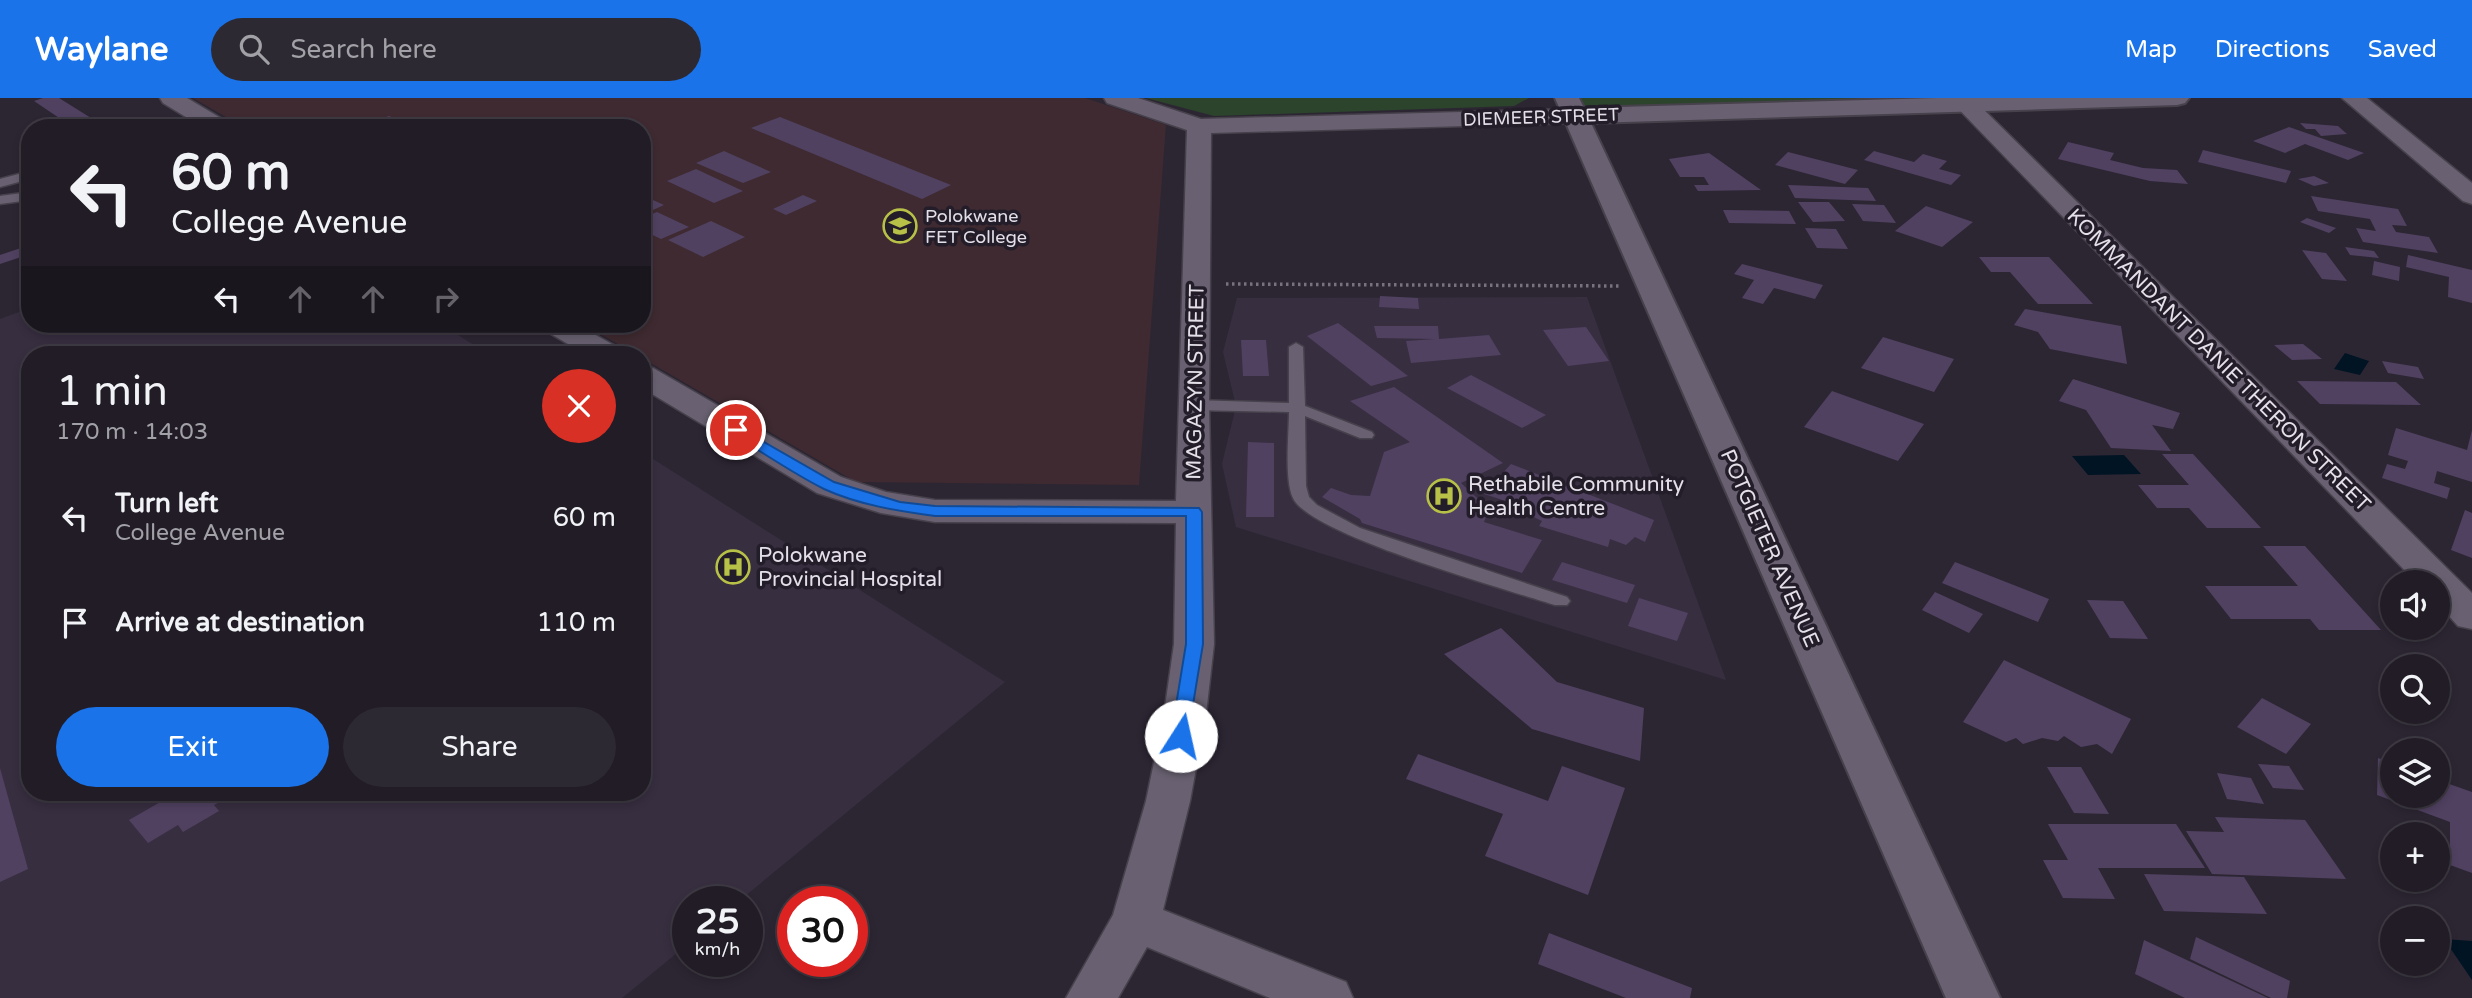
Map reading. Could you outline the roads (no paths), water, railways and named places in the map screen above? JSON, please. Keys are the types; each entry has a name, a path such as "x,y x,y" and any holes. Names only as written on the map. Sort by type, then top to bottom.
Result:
{"street":[{"path":"171,98 206,119"},
{"name":"DIEMEER STREET","path":"1115,98 1199,126 1571,107 2177,98"},
{"path":"2353,98 2472,196"},
{"name":"KOMMANDANT DANIE THERON STREET","path":"1962,101 2472,616"},
{"name":"POTGIETER AVENUE","path":"1571,107 1973,998"},
{"name":"MAGAZYN STREET","path":"1091,998 1136,921 1168,801 1185,714 1194,644 1193,405 1199,126"},
{"path":"570,333 593,346"},
{"path":"651,380 829,485 881,502 935,511 1194,512"},
{"path":"1136,921 1328,998"}],"lane":[{"path":"0,183 21,177"},
{"path":"0,200 21,197"},
{"path":"1296,347 1301,498 1318,514 1354,532 1561,601"},
{"path":"1193,405 1297,408 1366,435"}],"water":[{"path":"2345,353 2369,361 2360,375 2334,369"},
{"path":"2124,455 2141,474 2088,475 2072,456"},
{"path":"2450,939 2472,941 2472,980 2450,948"}],"place":[{"name":"Polokwane FET College","path":"900,226"},
{"name":"Rethabile Community Health Centre","path":"1444,496"},
{"name":"Polokwane Provincial Hospital","path":"733,567"}]}
